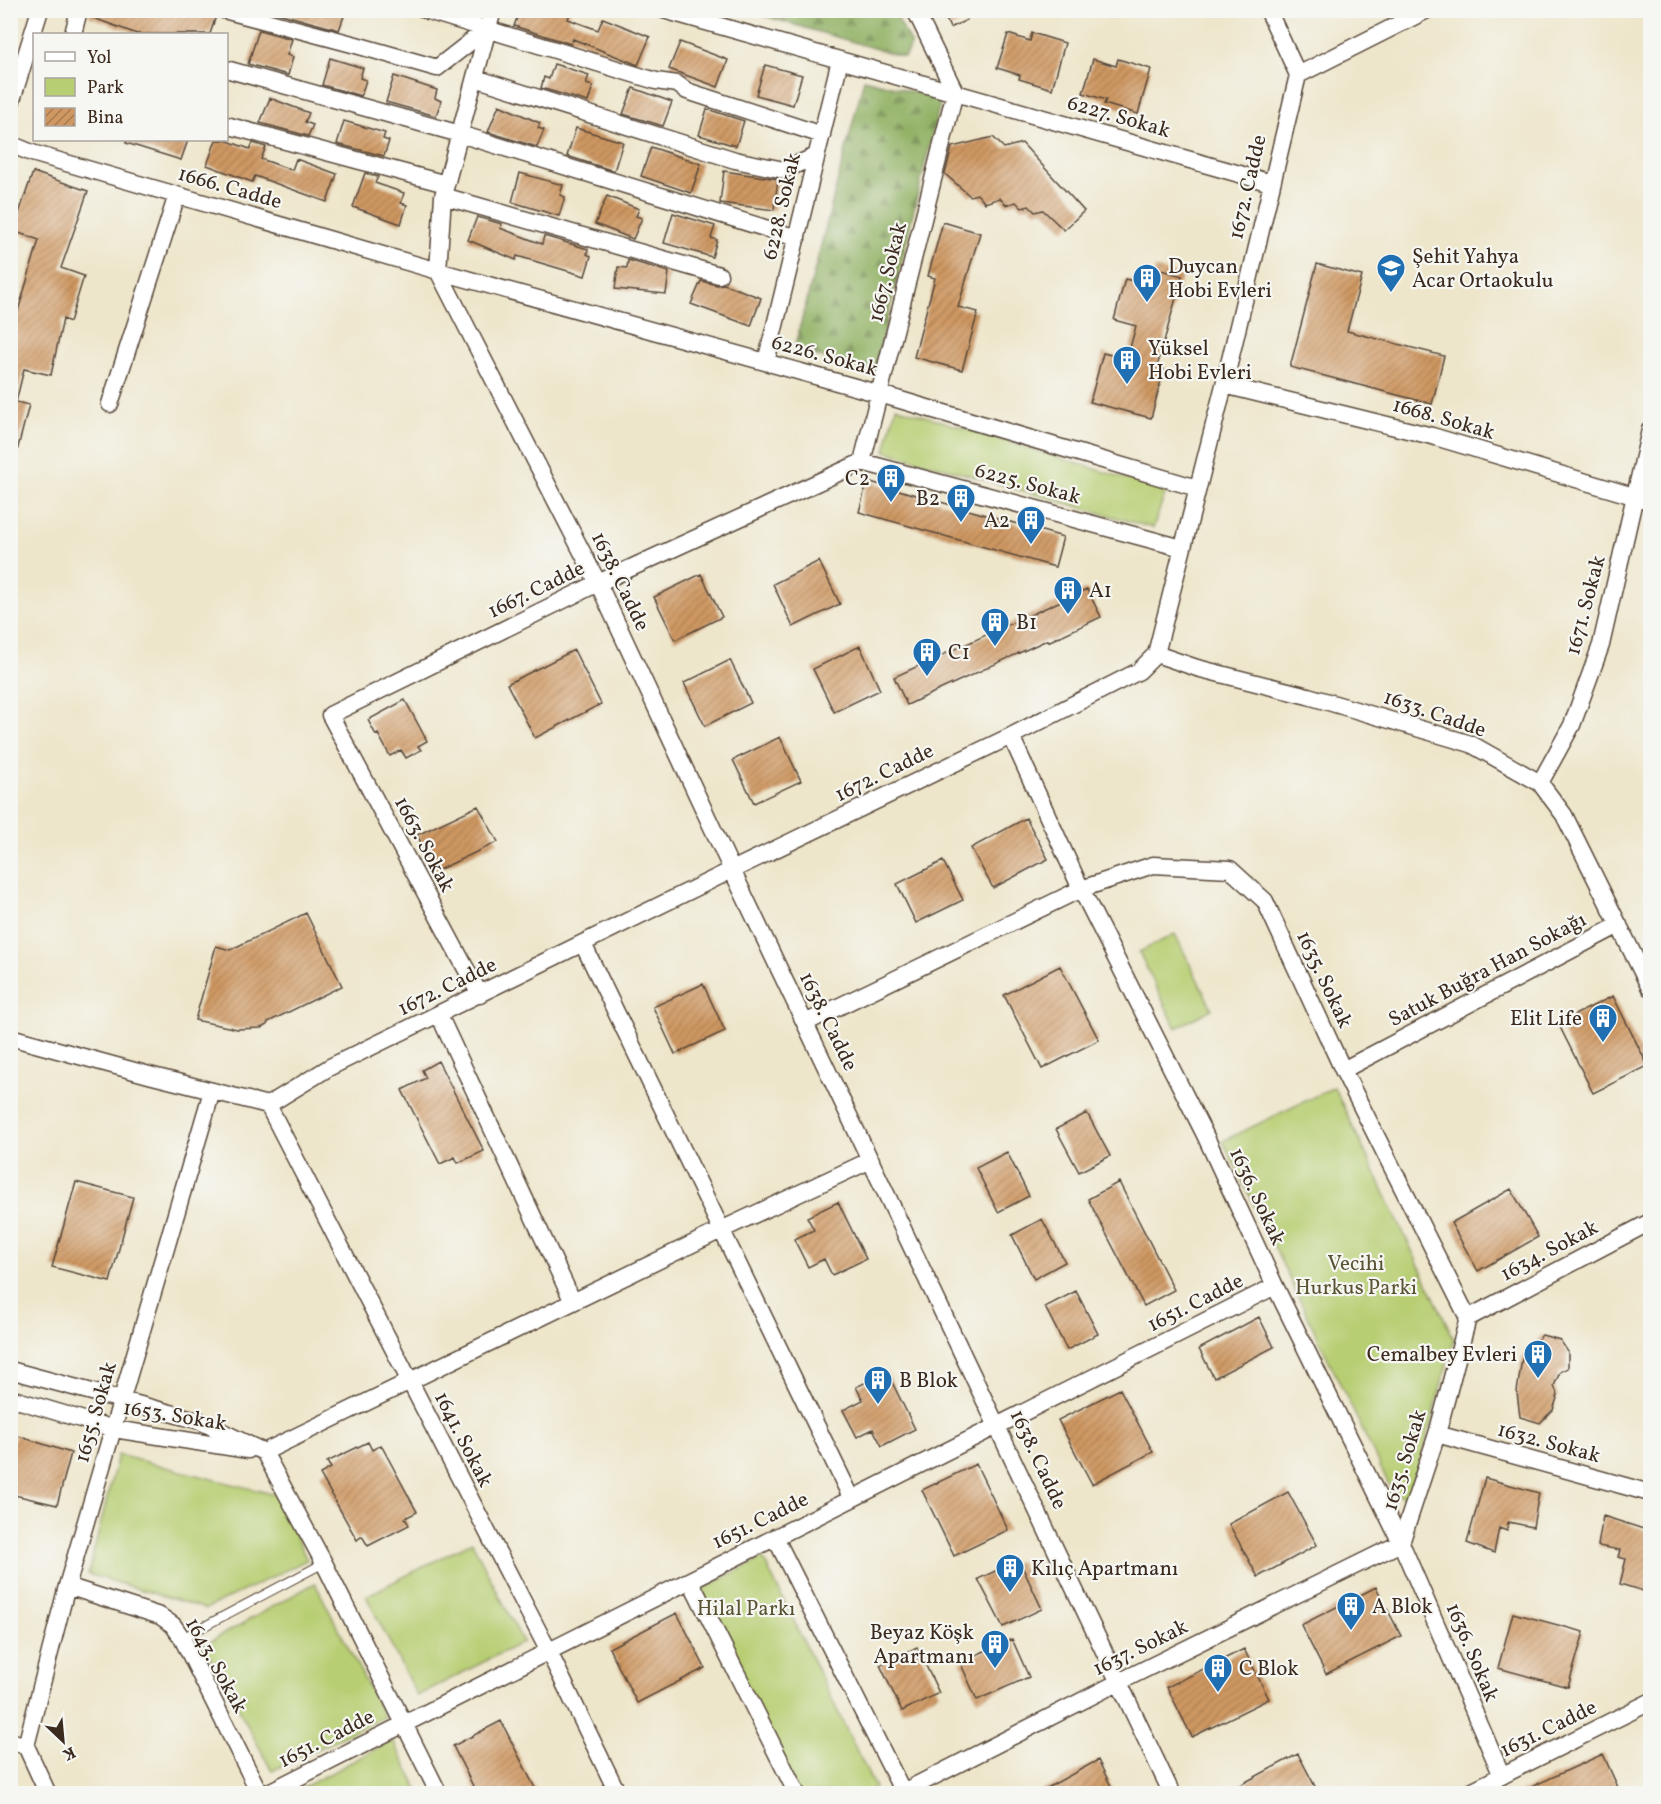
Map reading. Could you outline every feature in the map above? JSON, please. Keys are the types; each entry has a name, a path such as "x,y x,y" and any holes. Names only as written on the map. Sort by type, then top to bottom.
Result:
{"street":[{"path":"10,106 40,10"},
{"path":"74,33 79,10"},
{"path":"224,10 437,68 488,28"},
{"path":"425,10 656,81 677,84 687,91 822,135"},
{"path":"438,271 444,190 494,10"},
{"name":"6227. Sokak","path":"664,10 1271,183"},
{"path":"915,10 955,92"},
{"path":"1268,10 1298,75 1427,10"},
{"name":"6228. Sokak","path":"766,362 840,60"},
{"path":"228,70 460,134 797,238"},
{"name":"1672. Cadde","path":"268,1105 330,1067 1011,736 1139,671 1156,654 1224,385 1298,75"},
{"path":"475,78 735,160 784,170 816,156"},
{"name":"1667. Sokak","path":"862,462 955,92"},
{"path":"228,126 719,275"},
{"name":"1666. Cadde","path":"10,144 34,146 177,195 438,271"},
{"path":"110,405 177,195"},
{"name":"6226. Sokak","path":"438,271 880,394 1197,488"},
{"name":"1638. Cadde","path":"438,271 598,583 732,870 1172,1794"},
{"name":"1668. Sokak","path":"1224,385 1432,436 1643,500"},
{"name":"1671. Sokak","path":"1540,783 1572,725 1600,645 1643,500 1650,430"},
{"name":"1667. Cadde","path":"330,715 598,583 862,462"},
{"name":"6225. Sokak","path":"862,462 1182,548"},
{"name":"1633. Cadde","path":"1156,654 1197,668 1308,696 1471,744 1540,783 1564,815 1650,988"},
{"name":"1663. Sokak","path":"330,715 480,995"},
{"name":"1636. Sokak","path":"1011,736 1081,889 1205,1136 1275,1286 1401,1543 1502,1776"},
{"name":"1635. Sokak","path":"806,1023 1081,889 1153,865 1230,869 1264,902 1343,1070 1468,1318 1437,1434 1401,1543"},
{"name":"Satuk Buğra Han Sokağı","path":"1343,1070 1619,925"},
{"path":"583,944 852,1499"},
{"path":"439,1015 573,1302"},
{"path":"10,1037 268,1105"},
{"name":"1655. Sokak","path":"18,1743 114,1429 212,1091"},
{"name":"1641. Sokak","path":"268,1105 548,1650 618,1794"},
{"path":"264,1452 721,1230 871,1160"},
{"name":"1634. Sokak","path":"1468,1318 1650,1222"},
{"name":"1651. Cadde","path":"265,1794 1275,1286"},
{"path":"10,1370 200,1421 264,1452 324,1563 439,1794"},
{"name":"1653. Sokak","path":"10,1398 114,1429 264,1452"},
{"name":"1632. Sokak","path":"1437,1434 1650,1493"},
{"path":"775,1537 901,1793"},
{"name":"1637. Sokak","path":"901,1793 1401,1543"},
{"path":"690,1580 797,1794"},
{"name":"1643. Sokak","path":"67,1586 160,1616 172,1625 182,1638 260,1794"},
{"name":"1631. Cadde","path":"1465,1794 1650,1702"},
{"path":"18,1743 48,1794"}],"lane":[{"path":"182,1638 324,1563"}],"green space":[{"path":"748,11 894,11 911,45 904,57"},
{"path":"864,79 941,99 874,372 794,350"},
{"path":"896,407 1166,491 1153,528 885,451"},
{"path":"1175,934 1212,1009 1176,1028 1139,952"},
{"name":"Vecihi Hurkus Parki","path":"1334,1087 1454,1339 1410,1498 1397,1494 1388,1483 1223,1141"},
{"path":"118,1455 276,1495 307,1560 206,1609 88,1574"},
{"path":"472,1542 523,1642 417,1696 366,1596"},
{"name":"Hilal Parkı","path":"763,1558 875,1788 865,1793 797,1793 696,1592"},
{"path":"315,1583 384,1717 272,1771 204,1645"},
{"path":"393,1740 420,1793 293,1793"}],"building":[{"path":"89,10 173,10 195,17 196,10 214,10 216,16 210,33 134,33 88,16"},
{"path":"267,10 337,10 336,14 344,16 339,30"},
{"path":"520,10 571,10 568,19 598,30 603,18 650,37 638,65 573,39 571,44 514,26"},
{"path":"942,10 962,10 967,20 950,28"},
{"path":"259,30 292,39 287,55 293,57 288,75 248,64"},
{"path":"1032,33 1065,43 1052,89 1019,79 1020,75 997,68 1008,34 1030,41"},
{"path":"680,42 728,60 718,87 669,69"},
{"path":"330,58 363,68 360,78 366,80 361,96 322,85"},
{"path":"1093,59 1116,66 1118,59 1151,69 1138,114 1104,104 1106,100 1083,93"},
{"path":"554,64 589,75 586,84 593,86 588,102 541,88 544,77 549,79"},
{"path":"765,65 802,75 793,105 756,95"},
{"path":"394,76 437,90 435,98 441,101 436,116 386,102"},
{"path":"633,88 672,102 663,126 623,114"},
{"path":"270,98 309,113 305,122 313,125 308,136 260,123"},
{"path":"499,105 540,123 538,128 544,130 537,147 488,132"},
{"path":"707,109 744,121 736,146 699,135"},
{"path":"344,121 385,133 383,139 389,141 384,156 337,144"},
{"path":"576,128 623,142 614,171 567,156"},
{"path":"993,137 1004,148 1022,143 1084,211 1064,230 1043,210 1035,212 1029,206 1022,208 1016,202 1006,205 1000,198 985,203 977,194 970,196 945,174 952,147"},
{"path":"126,141 188,141 181,160 126,143"},
{"path":"216,141 228,141 250,149 253,143 266,147 261,159 292,170 296,159 337,174 327,202 255,176 252,182 207,165"},
{"path":"651,147 701,164 691,193 641,176"},
{"path":"724,171 778,179 774,210 720,203"},
{"path":"33,172 88,191 61,268 84,276 70,322 63,319 51,375 24,369 16,402 29,405 15,459 10,459 10,317 16,318 39,240 13,231"},
{"path":"365,173 378,177 375,183 404,193 401,203 407,205 401,224 353,207"},
{"path":"520,173 563,185 560,195 565,197 559,216 512,202"},
{"path":"607,196 639,209 636,216 642,218 633,239 595,224"},
{"path":"673,213 715,226 711,238 717,240 712,257 664,243"},
{"path":"477,217 502,224 500,228 542,244 544,236 588,249 587,254 591,256 585,276 517,256 516,260 468,240"},
{"path":"943,222 980,233 958,307 978,312 962,370 914,357 935,278 928,276"},
{"path":"628,260 669,272 666,294 615,289 618,267 627,268"},
{"path":"1317,264 1362,276 1347,331 1444,356 1432,404 1290,367"},
{"path":"1155,268 1182,276 1157,367 1164,369 1151,418 1090,402 1103,353 1127,359 1136,326 1114,320 1125,279 1150,285"},
{"path":"701,281 717,285 724,284 761,298 751,326 691,304"},
{"path":"867,481 1063,537 1055,567 859,512"},
{"path":"819,561 840,604 793,627 773,584"},
{"path":"701,574 722,617 675,640 654,597"},
{"path":"1087,589 1101,617 907,705 894,677"},
{"path":"860,646 880,690 834,712 813,669"},
{"path":"574,650 601,704 535,738 507,684"},
{"path":"730,660 751,703 705,726 684,683"},
{"path":"405,700 427,741 418,746 421,750 406,758 401,750 390,756 368,720"},
{"path":"780,737 801,781 754,803 733,760"},
{"path":"478,806 498,842 436,871 417,835"},
{"path":"1026,818 1048,859 993,888 971,848"},
{"path":"943,861 963,900 916,923 897,884"},
{"path":"306,913 342,986 268,1022 261,1028 237,1029 195,1020 216,946 230,950"},
{"path":"1060,966 1099,1040 1042,1069 1004,995"},
{"path":"703,984 725,1031 675,1054 653,1007"},
{"name":"Elit Life","path":"1613,996 1648,1066 1593,1093 1558,1023"},
{"path":"438,1061 484,1151 458,1163 455,1157 440,1164 402,1090 426,1078 422,1070"},
{"path":"1087,1113 1110,1156 1079,1172 1056,1129"},
{"path":"1007,1152 1029,1196 998,1212 976,1168"},
{"path":"76,1182 133,1197 110,1282 52,1267"},
{"path":"1119,1182 1174,1290 1144,1306 1088,1199"},
{"path":"1511,1189 1538,1237 1478,1271 1451,1223"},
{"path":"838,1202 866,1259 832,1275 824,1259 808,1267 794,1239 814,1230 807,1217"},
{"path":"1042,1219 1065,1262 1034,1279 1012,1235"},
{"path":"1076,1291 1098,1334 1067,1350 1045,1307"},
{"path":"1259,1317 1274,1347 1214,1378 1199,1349"},
{"name":"Cemalbey Evleri","path":"1542,1335 1560,1340 1568,1352 1568,1368 1560,1372 1554,1386 1558,1395 1553,1410 1540,1423 1520,1417 1517,1392 1522,1358"},
{"name":"B Blok","path":"887,1372 915,1429 882,1446 873,1429 857,1437 843,1410 863,1400 856,1387"},
{"path":"1120,1389 1153,1452 1092,1484 1058,1420"},
{"path":"15,1435 71,1453 57,1505 10,1494 10,1449"},
{"path":"368,1442 372,1450 381,1445 417,1512 405,1518 409,1525 368,1546 362,1536 357,1540 320,1474 331,1468 327,1462"},
{"path":"976,1464 1008,1530 954,1556 922,1490"},
{"path":"1485,1478 1539,1493 1533,1527 1508,1522 1507,1531 1499,1528 1494,1553 1467,1543"},
{"path":"1288,1492 1317,1545 1258,1577 1229,1524"},
{"path":"1603,1516 1650,1531 1650,1593 1620,1584 1626,1559 1618,1557 1620,1550 1598,1546"},
{"name":"Kılıç Apartmanı","path":"1019,1560 1042,1609 1003,1627 978,1579"},
{"name":"A Blok","path":"1376,1587 1401,1636 1326,1674 1301,1625"},
{"path":"677,1613 705,1668 637,1703 609,1648"},
{"path":"1513,1613 1584,1632 1568,1687 1498,1668"},
{"name":"Beyaz Köşk Apartmanı","path":"1012,1639 1029,1677 977,1700 960,1662"},
{"path":"917,1647 939,1693 902,1711 880,1665"},
{"name":"C Blok","path":"1244,1649 1269,1699 1192,1737 1167,1687"},
{"path":"501,1721 538,1794 477,1794 453,1746"},
{"path":"1298,1754 1319,1794 1223,1794"},
{"path":"1603,1754 1621,1794 1516,1794"},
{"path":"1098,1760 1115,1794 1036,1794"}],"place":[{"name":"Şehit Yahya Acar Ortaokulu","path":"1391,294"},
{"name":"Duycan Hobi Evleri","path":"1147,304"},
{"name":"Yüksel Hobi Evleri","path":"1127,386"},
{"name":"C2","path":"891,504"},
{"name":"B2","path":"961,524"},
{"name":"A2","path":"1031,546"},
{"name":"A1","path":"1068,616"},
{"name":"B1","path":"995,648"},
{"name":"C1","path":"927,678"},
{"name":"Elit Life","path":"1603,1044"},
{"name":"Cemalbey Evleri","path":"1538,1380"},
{"name":"B Blok","path":"878,1406"},
{"name":"Kılıç Apartmanı","path":"1010,1594"},
{"name":"A Blok","path":"1351,1632"},
{"name":"Beyaz Köşk Apartmanı","path":"995,1670"},
{"name":"C Blok","path":"1218,1694"}]}
